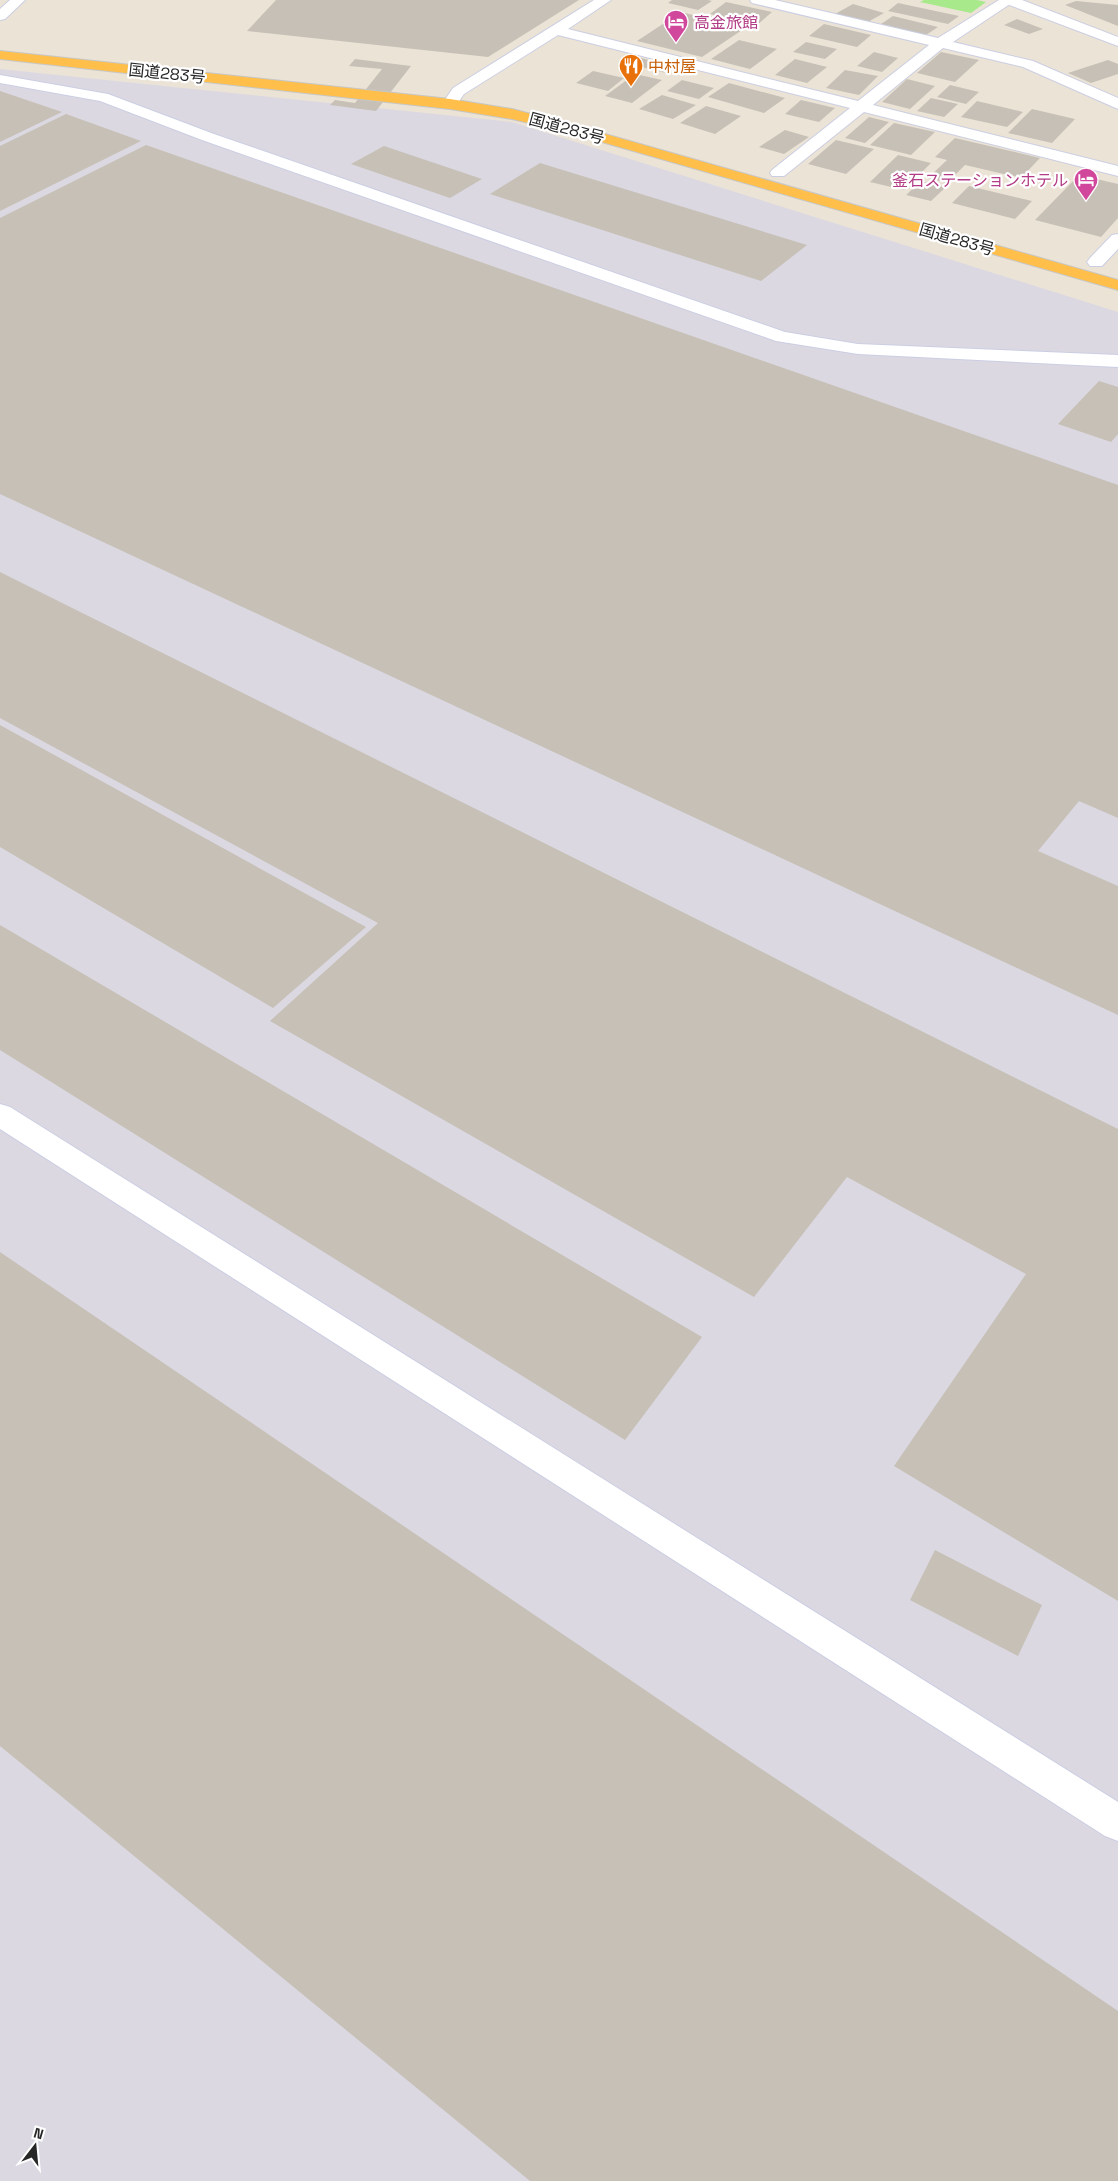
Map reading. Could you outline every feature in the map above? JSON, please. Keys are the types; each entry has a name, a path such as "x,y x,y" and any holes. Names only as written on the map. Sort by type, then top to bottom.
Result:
{"highway":[{"name":"国道283号","path":"0,42 454,98 567,114 919,212"},
{"name":"国道283号","path":"0,55 454,98 572,129 1118,285"},
{"path":"1078,256 1104,264"}],"street":[{"path":"0,16 18,0"},
{"path":"454,98 604,0"},
{"path":"757,0 1028,64 1118,104"},
{"path":"778,173 941,43 1009,0 1118,42"},
{"path":"556,30 1118,171"},
{"path":"0,79 103,97 208,137 782,337 858,349 1118,361"},
{"path":"1104,264 1118,239"},
{"path":"0,1115 1118,1823"}],"shaded area":[{"path":"0,69 512,122 1118,312 1118,2181 0,2181"}],"green space":[{"path":"924,0 977,0 986,2 971,13 920,2"}],"building":[{"path":"276,0 579,0 488,57 247,31"},
{"path":"672,0 712,1 698,10 668,3"},
{"path":"1076,1 1118,5 1118,26 1065,5"},
{"path":"726,2 772,12 757,25 710,14"},
{"path":"898,3 959,16 948,24 888,11"},
{"path":"853,4 884,13 866,23 835,14"},
{"path":"681,12 745,28 702,57 637,41"},
{"path":"893,16 938,27 926,35 881,24"},
{"path":"1017,19 1043,29 1029,34 1004,25"},
{"path":"824,24 871,35 857,47 809,36"},
{"path":"739,40 777,49 750,69 711,59"},
{"path":"806,42 837,49 825,59 793,52"},
{"path":"874,52 898,58 882,72 857,66"},
{"path":"941,52 979,60 955,82 917,73"},
{"path":"630,55 675,67 666,73 621,62"},
{"path":"355,59 411,66 376,111 330,105 335,100 355,103 382,69 349,66"},
{"path":"795,59 827,67 807,83 775,75"},
{"path":"1108,60 1118,64 1118,74 1091,83 1068,73"},
{"path":"845,70 878,76 859,95 826,88"},
{"path":"593,71 624,78 608,91 576,83"},
{"path":"635,74 662,80 632,103 605,96"},
{"path":"907,79 935,86 910,109 882,102"},
{"path":"682,80 714,88 699,99 667,91"},
{"path":"729,83 785,98 764,113 708,97"},
{"path":"950,85 979,92 966,104 937,97"},
{"path":"0,91 62,112 0,142"},
{"path":"662,95 696,105 673,119 639,109"},
{"path":"931,98 958,104 944,117 917,111"},
{"path":"801,100 835,108 819,122 785,114"},
{"path":"977,101 1023,112 1007,127 961,117"},
{"path":"706,106 741,116 715,134 680,123"},
{"path":"1032,109 1075,119 1052,143 1008,133"},
{"path":"66,114 141,141 0,211 0,146"},
{"path":"869,117 889,122 865,143 845,138"},
{"path":"894,123 935,132 911,155 870,145"},
{"path":"785,130 809,137 784,154 759,147"},
{"path":"955,138 1040,158 1021,178 965,165 947,183 928,178 947,160 935,157"},
{"path":"836,140 874,149 846,174 808,164"},
{"path":"146,145 1118,485 1118,818 1079,801 1038,851 1118,886 1118,1015 0,494 0,218"},
{"path":"384,146 482,179 450,198 351,164"},
{"path":"898,155 931,163 904,190 870,182"},
{"path":"540,163 807,245 761,281 490,194"},
{"name":"釜石ステーションホテル","path":"1079,175 1118,184 1118,218 1101,237 1035,220"},
{"path":"921,181 946,187 931,201 906,195"},
{"path":"969,186 1032,201 1015,219 952,203"},
{"path":"1099,381 1118,387 1118,434 1111,442 1058,424"},
{"path":"0,572 1118,1129 1118,1601 894,1466 1026,1274 847,1177 754,1297 270,1021 378,923 0,718"},
{"path":"0,725 366,927 273,1008 0,847"},
{"path":"0,925 702,1337 625,1440 0,1050"},
{"path":"0,1252 1118,2011 1118,2181 530,2181 0,1746"},
{"path":"935,1550 1042,1605 1018,1656 910,1600"}],"place":[{"name":"高金旅館","path":"676,43"},
{"name":"中村屋","path":"631,87"},
{"name":"釜石ステーションホテル","path":"1086,201"}]}
